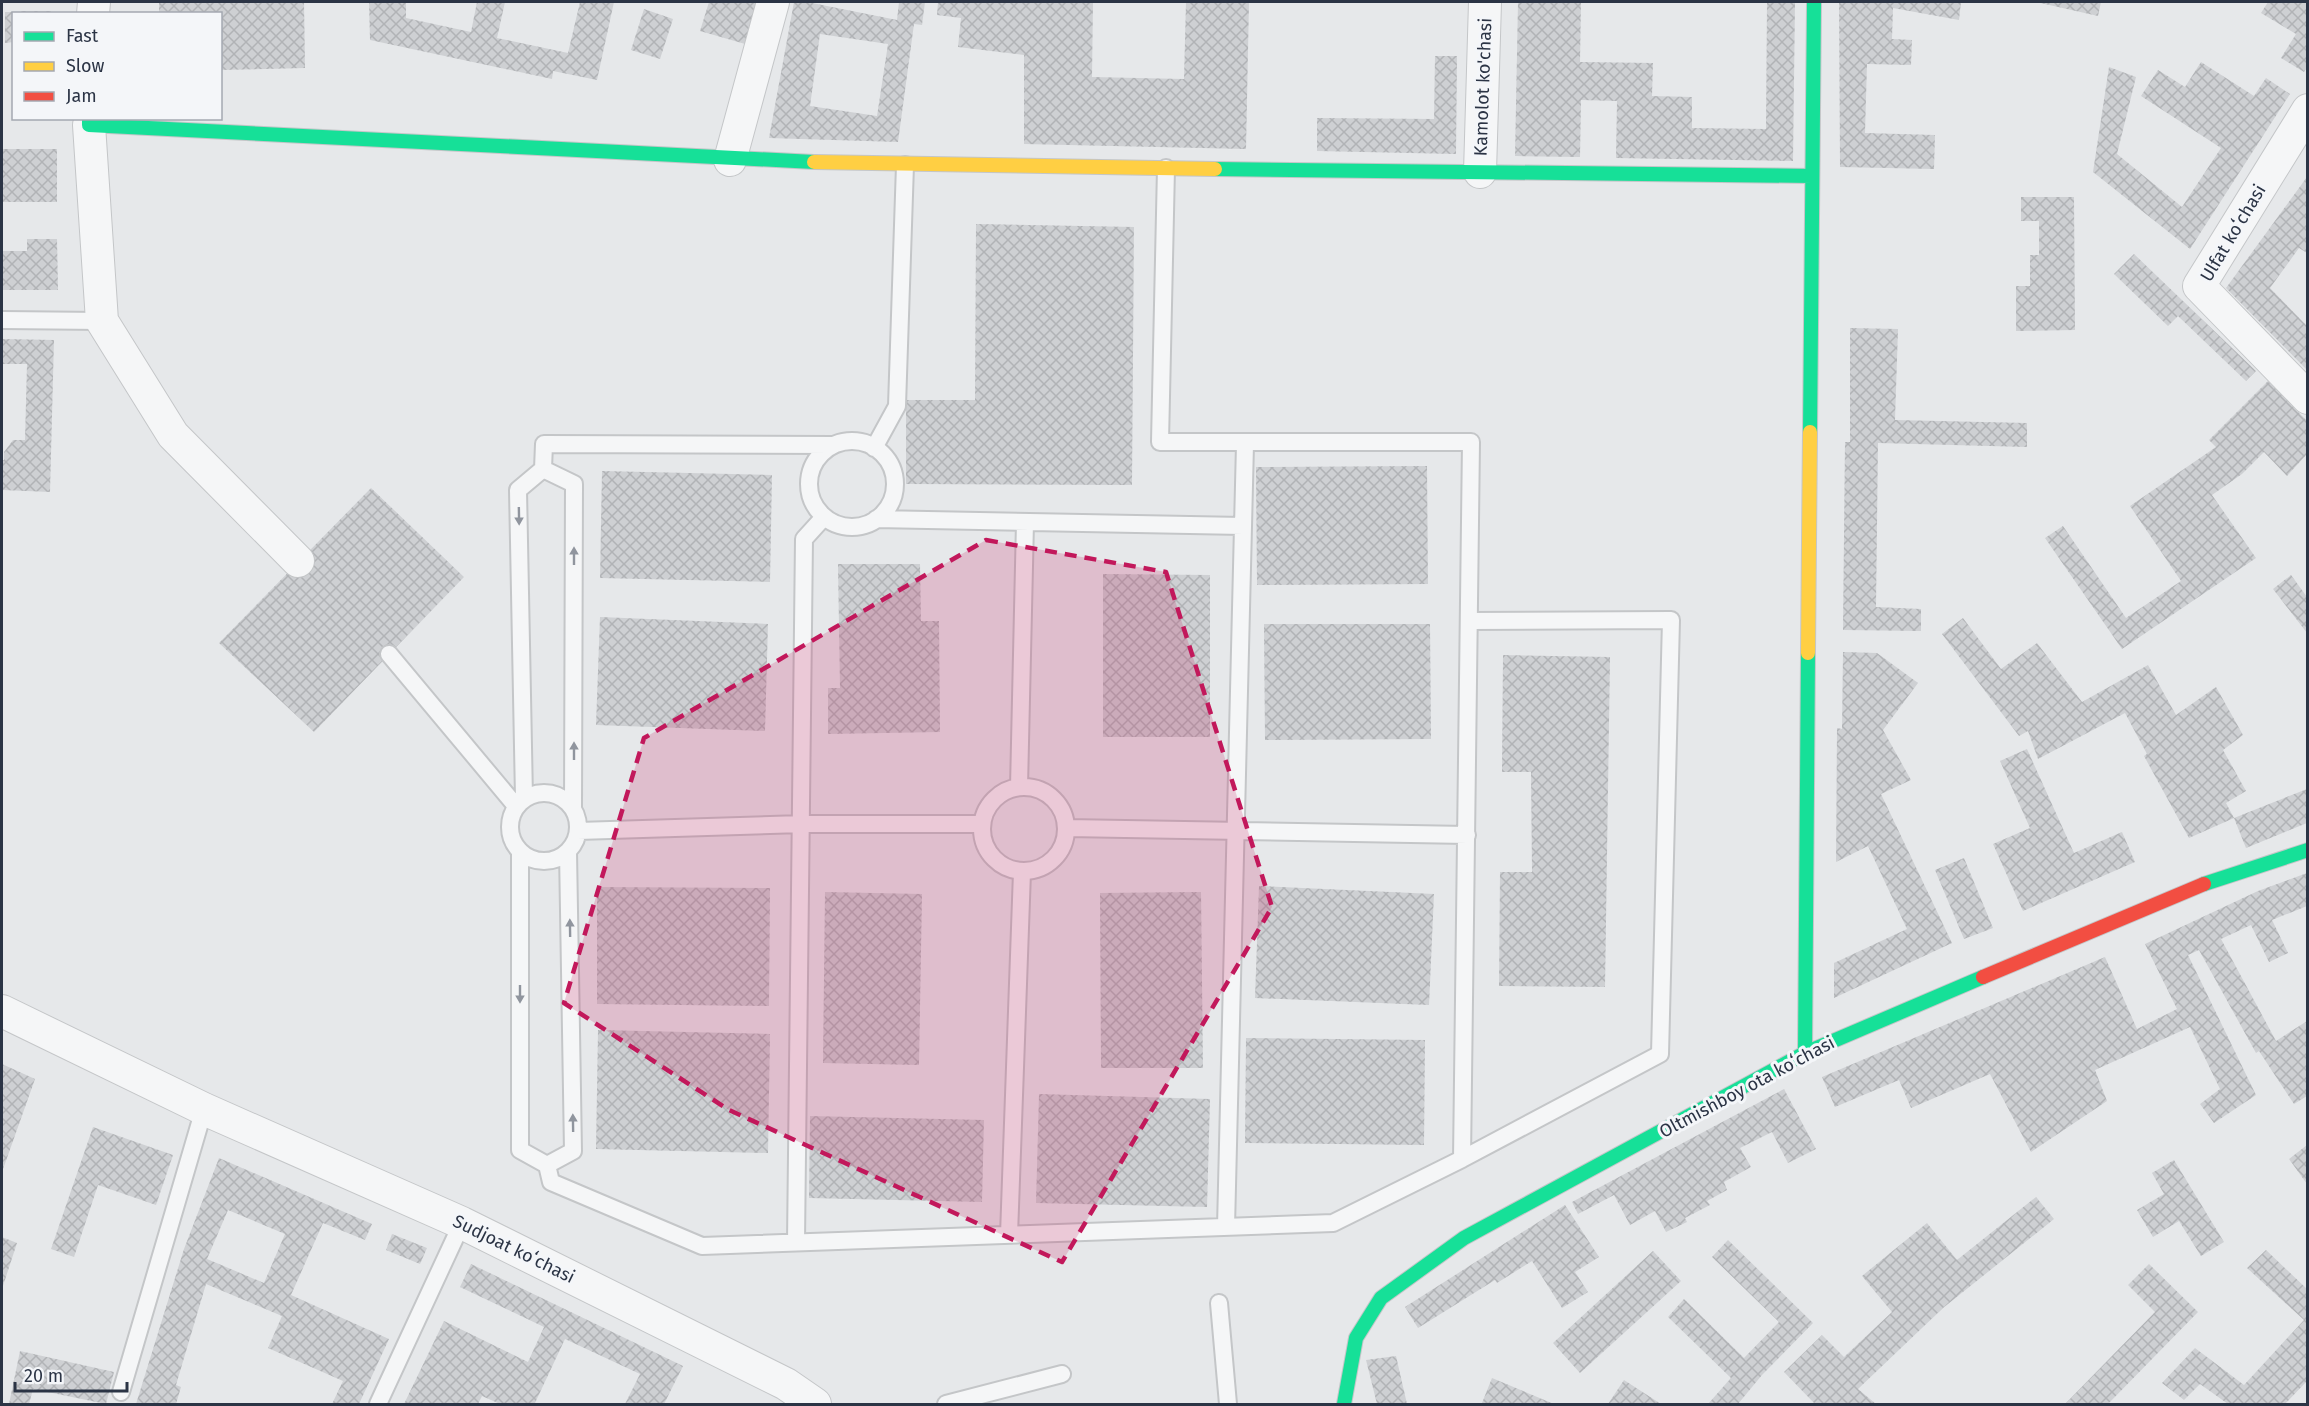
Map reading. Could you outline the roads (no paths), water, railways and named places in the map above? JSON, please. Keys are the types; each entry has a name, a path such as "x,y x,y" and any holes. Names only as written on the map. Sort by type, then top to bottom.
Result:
{"street":[{"path":"730,160 773,2"},
{"name":"Kamolot ko'chasi","path":"1480,172 1485,2"},
{"path":"1804,1053 1814,2"},
{"name":"Ulfat koʻchasi","path":"2306,115 2199,285 2307,398"},
{"path":"298,561 173,435 102,321 89,122 730,160 905,165 1812,176"},
{"name":"Oltmishboy ota koʻchasi","path":"1344,1404 1356,1338 1381,1298 1464,1238 1804,1053 2208,882 2307,850"},
{"name":"Sudjoat koʻchasi","path":"2,1011 204,1109 462,1222 786,1383 814,1404"}],"lane":[{"path":"874,448 897,406 905,165"},
{"path":"1166,168 1160,442 1245,444 1471,442 1462,1159"},
{"path":"2,320 102,321"},
{"path":"568,851 548,861 537,861 520,851 512,839 509,828 520,802 518,490 543,470 544,444 833,445 847,441 874,448 888,463 895,483 886,510 876,519 864,525 850,527 836,524 824,517 814,506 809,478 813,465 833,445"},
{"path":"1226,1227 1245,444"},
{"path":"543,470 574,484 573,809 578,831 568,851 573,1151 547,1165"},
{"path":"796,1242 804,539 824,517"},
{"path":"876,519 1243,526"},
{"path":"1019,787 1025,522"},
{"path":"520,851 520,1150 547,1165 551,1182 702,1246 1333,1223 1462,1159 1660,1054 1671,620 1470,621"},
{"path":"389,654 520,802"},
{"path":"1019,787 1033,787 1046,793 1064,814 1067,828 1065,842 1059,855 1049,864 1036,870 1022,872 1008,869 987,851 982,838 981,824 985,810 994,799 1005,791 1019,787"},
{"path":"520,802 545,792 566,800 573,809"},
{"path":"578,831 802,824 981,824"},
{"path":"1067,828 1467,834"},
{"path":"1009,1235 1022,872"},
{"path":"121,1392 204,1109"},
{"path":"378,1404 462,1222"},
{"path":"1219,1303 1228,1404"},
{"path":"946,1404 1062,1374"}]}
